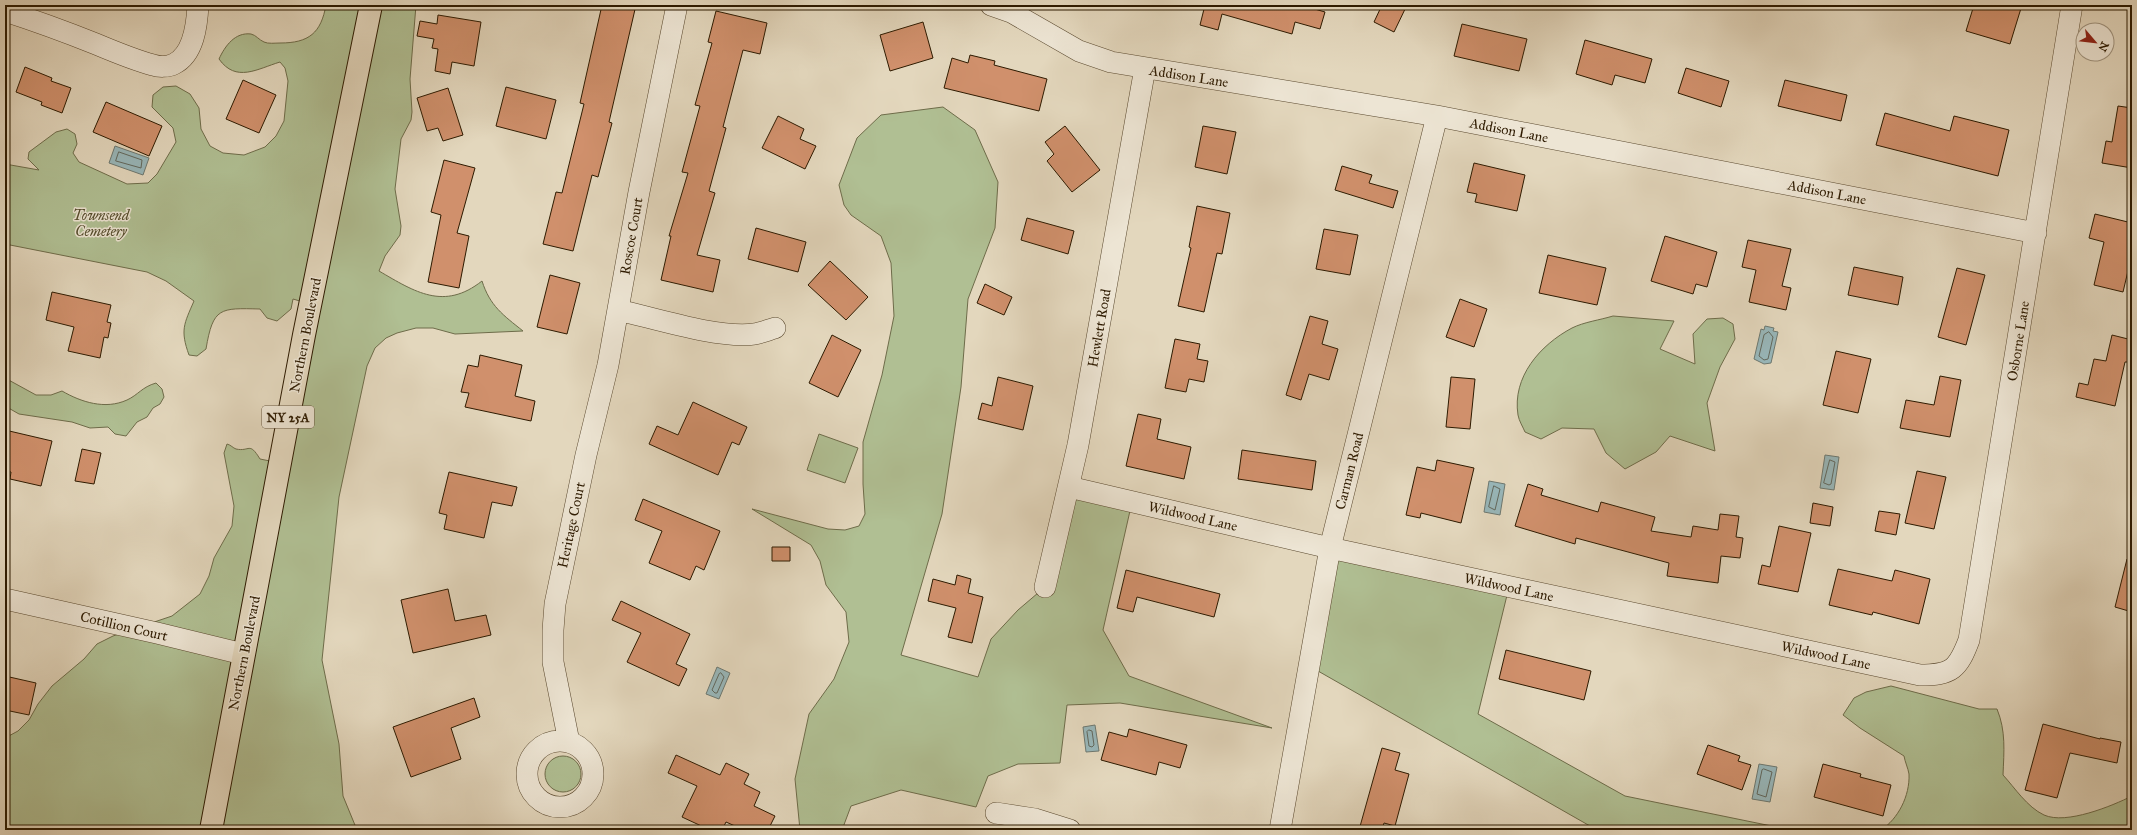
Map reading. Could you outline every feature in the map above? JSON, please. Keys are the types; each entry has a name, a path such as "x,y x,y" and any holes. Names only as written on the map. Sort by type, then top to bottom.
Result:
{"main road":[{"name":"Northern Boulevard","path":"211,830 304,335 371,5"}],"street":[{"path":"5,11 41,22 138,60 164,66 173,65 179,61 189,48 193,37 198,5"},
{"name":"Roscoe Court","path":"618,310 639,192 677,5"},
{"name":"Addison Lane","path":"991,5 1011,12 1079,51 1111,62 1437,116 2036,233"},
{"name":"Osborne Lane","path":"1951,671 1962,661 1970,640 2072,5"},
{"name":"Hewlett Road","path":"1045,587 1069,487 1145,68"},
{"name":"Carman Road","path":"1280,830 1330,548 1437,116"},
{"path":"618,310 708,330 737,334 755,334 775,328"},
{"name":"Heritage Court","path":"569,742 553,662 555,604 618,310"},
{"name":"Wildwood Lane","path":"1069,487 1330,548 1920,675 1937,675 1951,671"},
{"name":"Cotillion Court","path":"5,599 243,654"},
{"path":"996,813 1035,819 1070,830"}],"green space":[{"name":"Townsend Cemetery","path":"326,5 416,5 410,79 412,112 411,120 401,139 395,189 401,226 400,235 385,256 379,271 417,291 442,297 455,295 468,290 482,281 493,304 503,315 523,331 455,334 433,328 416,328 397,333 386,338 375,348 367,366 339,497 322,660 339,744 343,796 357,830 5,830 5,738 18,731 29,720 38,704 52,686 84,659 97,644 113,636 172,616 200,594 209,576 214,558 232,526 234,506 224,453 227,444 241,450 249,448 254,450 260,459 280,463 310,304 293,299 291,309 277,321 267,318 260,309 227,310 216,318 212,325 206,349 197,356 189,355 186,346 184,327 194,301 166,281 147,272 5,244 5,164 39,170 28,159 29,152 56,132 67,129 75,134 77,144 73,153 79,162 127,184 148,183 157,174 176,142 173,128 152,107 153,95 163,87 176,86 190,94 199,108 201,129 210,146 223,153 244,155 265,147 276,136 284,121 288,81 285,68 280,62 247,72 232,71 219,59 224,49 231,41 240,35 251,34 266,43 290,43 306,38 317,29 321,23"},
{"path":"943,107 975,130 998,182 995,228 968,299 961,387 942,514 901,655 978,677 991,639 1018,610 1045,587 1069,487 1132,502 1103,630 1129,676 1272,728 1120,703 1067,705 1060,763 1018,764 988,776 976,807 901,790 851,806 842,830 800,830 795,779 809,714 834,679 849,642 846,612 826,585 820,561 811,545 752,509 828,529 845,530 859,526 865,514 863,442 882,375 894,316 891,263 881,236 851,215 844,205 839,185 857,138 881,115"},
{"path":"1613,316 1674,321 1660,349 1695,364 1693,334 1707,319 1723,318 1733,324 1735,339 1720,367 1707,403 1715,451 1670,436 1656,452 1625,469 1606,453 1594,429 1562,428 1541,439 1525,432 1518,415 1517,401 1519,388 1524,375 1539,353 1549,343 1572,328"},
{"path":"5,378 36,395 51,395 62,391 93,403 119,403 156,383 162,389 164,397 160,404 153,408 147,417 137,422 126,436 115,434 108,427 90,428 72,422 19,414 5,406"},
{"path":"819,434 858,448 845,483 807,470"},
{"path":"1330,548 1509,587 1478,714 1625,796 1791,830 1597,830 1311,667"},
{"path":"1891,686 1979,709 1997,709 2003,733 2003,775 2032,807 2044,815 2064,818 2089,813 2113,805 2132,796 2132,830 1881,830 1893,820 1905,798 1909,782 1909,774 1904,756 1860,728 1843,715 1854,698 1866,692"},
{"path":"563,756 576,761 581,774 576,787 563,792 550,787 545,774 550,761"}],"water":[{"path":"115,146 149,158 143,175 109,163"},
{"path":"1765,326 1774,328 1773,331 1778,332 1771,363 1764,364 1754,359 1761,329 1764,330"},
{"path":"1825,455 1839,457 1834,490 1820,488"},
{"path":"1489,481 1505,484 1500,515 1484,512"},
{"path":"717,667 730,673 719,699 706,694"},
{"path":"1095,725 1099,751 1086,752 1083,727"},
{"path":"1759,764 1777,767 1770,802 1752,799"}],"building":[{"path":"602,5 636,5 609,122 612,123 598,177 592,175 573,251 543,244 556,192 562,193 584,104 580,103"},
{"path":"1205,5 1301,5 1325,12 1320,29 1295,22 1292,34 1222,14 1218,30 1200,25"},
{"path":"1382,5 1407,5 1394,32 1374,22"},
{"path":"1974,5 2022,5 2010,44 1966,31"},
{"path":"716,11 767,23 760,54 743,50 723,127 726,128 709,191 715,193 697,255 720,260 713,292 661,280 671,236 669,236 688,173 682,172 700,106 695,105 712,43 708,42"},
{"path":"438,15 481,22 474,66 452,62 450,74 435,71 438,49 432,48 434,39 417,36 420,21 437,24"},
{"path":"923,22 933,58 890,71 880,35"},
{"path":"1462,24 1527,39 1519,71 1454,56"},
{"path":"1585,40 1652,59 1645,83 1615,75 1612,85 1576,74"},
{"path":"970,55 995,61 994,65 1047,79 1039,111 944,88 952,58 968,63"},
{"path":"25,67 52,78 51,81 71,88 62,113 41,105 42,102 16,92"},
{"path":"1686,68 1729,81 1721,107 1678,93"},
{"path":"243,80 276,95 259,133 226,119"},
{"path":"1785,80 1847,95 1841,121 1778,106"},
{"path":"506,87 556,100 546,139 496,126"},
{"path":"448,88 463,135 443,141 438,128 427,131 417,98"},
{"path":"106,102 162,126 149,156 93,132"},
{"path":"2118,106 2132,108 2132,168 2102,163 2106,141 2112,142"},
{"path":"1885,113 1950,131 1954,116 2009,130 1998,176 1876,145"},
{"path":"778,116 804,129 800,139 816,146 805,169 762,148"},
{"path":"1065,126 1100,170 1072,192 1047,161 1054,154 1045,142"},
{"path":"1203,126 1236,132 1227,174 1195,167"},
{"path":"444,160 475,168 457,233 469,236 459,288 428,282 441,215 431,212"},
{"path":"1474,163 1525,175 1517,211 1475,202 1477,194 1467,192"},
{"path":"1342,166 1372,175 1369,183 1398,191 1393,208 1335,190"},
{"path":"1197,206 1230,213 1222,254 1217,253 1204,312 1178,306 1191,248 1189,247"},
{"path":"2095,214 2132,223 2132,254 2123,292 2094,285 2104,242 2089,238"},
{"path":"1027,218 1074,231 1068,254 1021,240"},
{"path":"756,228 806,242 798,272 748,259"},
{"path":"1324,229 1358,235 1350,275 1316,269"},
{"path":"1665,236 1717,252 1707,287 1696,284 1693,294 1651,281"},
{"path":"1748,240 1791,249 1782,286 1791,288 1786,310 1749,302 1756,270 1742,267"},
{"path":"1548,255 1606,268 1597,305 1539,293"},
{"path":"830,261 868,297 846,320 808,285"},
{"path":"1854,267 1903,277 1898,305 1848,295"},
{"path":"1957,268 1985,275 1966,345 1938,337"},
{"path":"550,275 580,283 567,334 537,327"},
{"path":"985,284 1012,297 1004,315 977,303"},
{"path":"52,292 111,305 107,322 111,323 108,338 104,337 100,358 68,351 74,327 46,320"},
{"path":"1460,299 1487,309 1474,347 1446,337"},
{"path":"1310,316 1328,321 1322,344 1338,349 1329,380 1309,374 1301,400 1286,395"},
{"path":"832,335 861,350 838,397 809,383"},
{"path":"2112,335 2132,340 2129,362 2125,362 2115,406 2076,397 2079,383 2088,385 2094,359 2106,361"},
{"path":"1175,339 1200,344 1197,359 1208,361 1204,382 1189,379 1186,392 1165,388"},
{"path":"1836,351 1871,359 1858,413 1823,405"},
{"path":"480,355 522,365 515,396 535,401 531,421 465,407 469,393 461,392 468,365 478,367"},
{"path":"1940,376 1961,380 1950,437 1900,428 1906,400 1934,405"},
{"path":"998,377 1033,386 1023,430 978,419 982,403 992,406"},
{"path":"1451,377 1475,379 1470,429 1446,427"},
{"path":"693,402 747,427 739,445 732,442 718,475 649,444 657,426 678,435"},
{"path":"1138,414 1161,419 1157,439 1191,447 1184,479 1126,466"},
{"path":"5,430 52,441 41,486 10,479 11,472 5,471"},
{"path":"82,449 101,453 94,484 75,481"},
{"path":"1242,450 1316,461 1312,490 1238,479"},
{"path":"1437,460 1474,468 1461,523 1421,513 1420,518 1406,515 1417,467 1435,471"},
{"path":"1917,471 1946,477 1934,529 1905,523"},
{"path":"449,472 517,487 512,506 492,502 484,538 444,529 447,515 439,513"},
{"path":"1528,484 1543,489 1541,495 1598,512 1601,502 1655,517 1651,531 1691,537 1693,526 1718,530 1720,514 1739,516 1736,537 1743,538 1740,558 1721,556 1718,583 1667,576 1669,563 1576,538 1575,544 1515,526"},
{"path":"643,499 720,531 704,570 696,566 690,580 649,563 662,531 635,520"},
{"path":"1813,503 1833,507 1830,526 1810,523"},
{"path":"1879,511 1900,514 1896,535 1875,531"},
{"path":"1779,526 1811,533 1798,592 1758,584 1762,565 1770,567"},
{"path":"772,547 790,547 790,561 772,561"},
{"path":"2127,559 2132,560 2132,612 2115,607"},
{"path":"1838,569 1892,581 1895,570 1930,579 1919,624 1873,612 1872,615 1829,605"},
{"path":"1126,570 1220,594 1214,617 1137,597 1133,612 1117,608"},
{"path":"957,575 971,579 968,593 983,597 972,643 948,637 956,608 928,601 933,579 955,585"},
{"path":"448,589 455,621 486,615 491,635 413,653 401,600"},
{"path":"621,601 690,634 676,664 687,669 679,686 627,662 641,633 612,620"},
{"path":"1506,650 1591,671 1584,700 1499,679"},
{"path":"5,676 36,683 29,715 5,710"},
{"path":"474,698 480,717 451,728 461,759 411,777 393,727"},
{"path":"2043,724 2100,739 2121,742 2117,763 2070,753 2057,798 2025,790"},
{"path":"1129,729 1187,745 1180,768 1159,762 1156,775 1101,760 1109,732 1127,737"},
{"path":"1708,745 1740,756 1738,761 1751,765 1742,790 1697,774"},
{"path":"1382,748 1400,753 1395,770 1409,774 1395,826 1384,823 1382,830 1359,830"},
{"path":"676,755 720,775 726,763 749,774 744,784 760,792 754,806 775,816 768,830 744,830 726,822 722,830 710,830 682,817 697,786 668,773"},
{"path":"1823,764 1861,774 1860,777 1891,785 1883,816 1814,797"}]}
